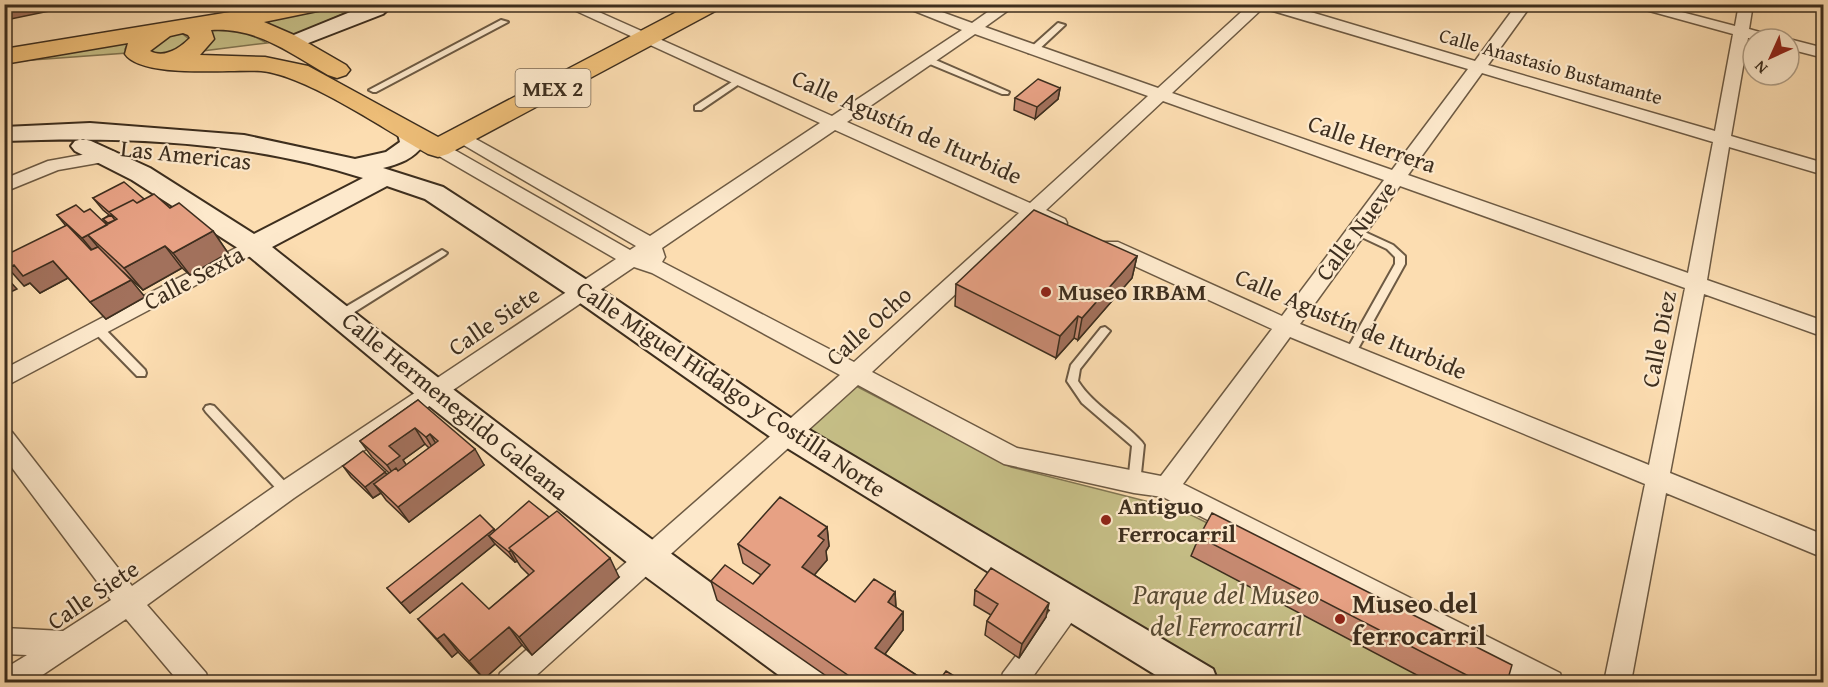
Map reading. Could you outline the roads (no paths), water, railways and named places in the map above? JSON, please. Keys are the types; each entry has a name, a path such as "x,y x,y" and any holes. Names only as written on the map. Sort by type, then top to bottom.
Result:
{"main road":[{"path":"4,57 218,23 319,4"},
{"name":"MEX 2","path":"448,143 711,4"},
{"path":"164,61 191,50 202,39 199,30 172,29 144,40 136,50 142,59 164,61 304,44 384,6"},
{"path":"218,23 254,26 304,44 410,134 448,143"},
{"path":"4,68 164,61 236,62 286,68 363,95 448,143"},
{"name":"Las Americas","path":"4,134 90,130 244,142 367,178"},
{"name":"Las Americas","path":"4,148 83,146 179,152 225,156 343,178 367,178 412,144 410,134"},
{"path":"225,156 244,142"},
{"name":"Calle Hermenegildo Galeana","path":"83,146 109,156 141,174 253,246 434,393 650,560 818,682"},
{"path":"141,174 145,165 179,152"},
{"name":"Calle Sexta","path":"253,246 367,178"},
{"name":"Calle Miguel Hidalgo y Costilla Norte","path":"367,178 403,181 434,193 583,291 789,434 1200,682"}],"street":[{"name":"Calle Agustín de Iturbide","path":"568,4 1075,230"},
{"name":"Calle Herrera","path":"904,4 1158,96 1824,329"},
{"name":"Calle Siete","path":"9,682 129,603 286,491 1010,4"},
{"name":"Calle Ocho","path":"510,682 650,560 1259,4"},
{"name":"Calle Anastasio Bustamante","path":"1266,4 1824,169"},
{"name":"Calle Nueve","path":"1167,487 1524,4"},
{"path":"1631,4 1741,32"},
{"name":"Calle Diez","path":"1743,27 1746,4"},
{"name":"Calle Diez","path":"1617,682 1696,284 1741,37"},
{"path":"1801,47 1824,53"},
{"path":"448,143 569,198 652,246 659,268"},
{"path":"448,143 550,212 631,259 659,268 1012,456 1134,483 1167,487 1550,682"},
{"path":"4,186 54,165 109,156"},
{"path":"550,212 569,198"},
{"name":"Calle Agustín de Iturbide","path":"1096,240 1285,326 1824,547"},
{"name":"Calle Sexta","path":"4,379 253,246"},
{"path":"4,439 129,603 196,682"},
{"path":"1013,682 1070,604"},
{"path":"4,641 68,644"}],"lane":[{"path":"363,95 504,22"},
{"path":"1032,51 1061,25"},
{"path":"928,60 1005,92"},
{"path":"698,108 741,80"},
{"path":"1350,353 1400,264 1400,256 1390,247 1356,231"},
{"path":"340,315 442,253"},
{"path":"98,329 141,373"},
{"path":"1105,331 1075,369 1072,381 1079,395 1129,434 1138,445 1134,483"},
{"path":"210,409 286,491"}],"place":[{"name":"Museo IRBAM","path":"1046,292"},
{"name":"Antiguo Ferrocarril","path":"1106,520"},
{"name":"Museo del ferrocarril","path":"1340,619"}],"park label":[{"name":"Parque del Museo del Ferrocarril","path":"1226,610"}]}
